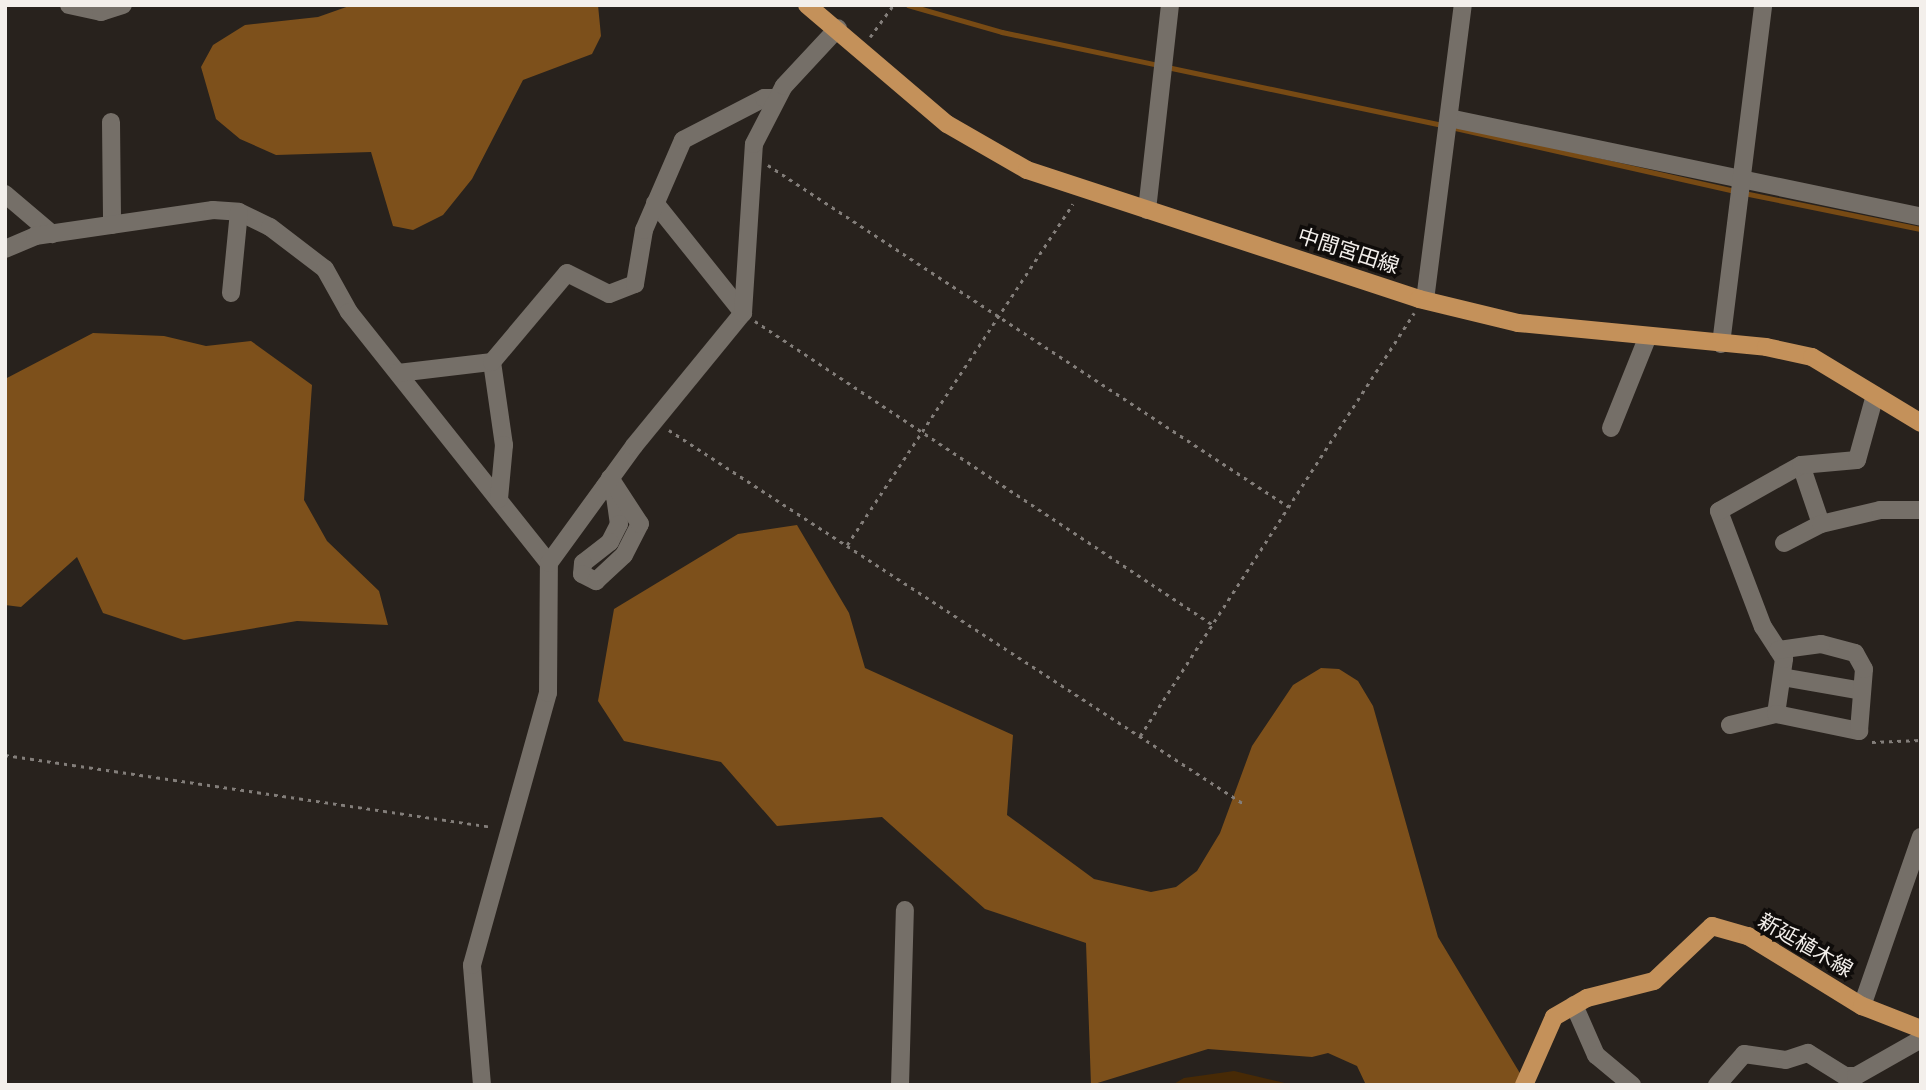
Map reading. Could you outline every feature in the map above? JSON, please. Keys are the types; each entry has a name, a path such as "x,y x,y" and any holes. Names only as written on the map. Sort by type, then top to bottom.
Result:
{"main road":[{"name":"中間宮田線","path":"807,5 838,28 947,124 1027,170 1422,300 1518,323 1721,344 1812,357 1921,423"},
{"name":"新延植木線","path":"1524,1085 1554,1017 1574,1005 1654,981 1712,926 1748,936 1862,1006 1921,1029"}],"street":[{"path":"69,5 101,12 123,5"},
{"path":"1147,210 1170,5"},
{"path":"1422,300 1463,5"},
{"path":"1721,344 1763,5"},
{"path":"482,1085 472,965 548,693 550,564 608,482 743,313 752,159 777,98 838,28"},
{"path":"398,373 492,362 567,273 609,294 635,285 655,203 683,140 764,98 777,98"},
{"path":"1449,118 1921,217"},
{"path":"111,122 112,225"},
{"path":"5,194 52,234"},
{"path":"655,203 743,313"},
{"path":"5,249 52,234 212,210 239,212 270,227 325,269 349,312 550,564"},
{"path":"231,293 239,212"},
{"path":"1611,428 1648,336"},
{"path":"492,362 504,445 499,499"},
{"path":"1776,714 1784,659 1763,627 1719,511 1801,464 1857,460 1875,395"},
{"path":"1801,464 1821,524"},
{"path":"608,482 640,524 624,555 596,581 582,574 583,563 610,542 619,524 619,506 608,482"},
{"path":"1784,543 1821,524 1880,510 1921,510"},
{"path":"1730,725 1776,714 1859,731 1864,669 1855,653 1821,644 1778,650"},
{"path":"1782,677 1862,691"},
{"path":"1862,1006 1921,837"},
{"path":"900,1085 905,910"},
{"path":"1574,1005 1596,1055 1632,1085"},
{"path":"1717,1085 1744,1054 1786,1060 1808,1054 1856,1080 1921,1039"}],"path":[{"path":"861,48 893,5"},
{"path":"752,159 999,316 1289,507"},
{"path":"847,545 1082,189"},
{"path":"1140,736 1392,352 1422,300"},
{"path":"743,313 1213,625"},
{"path":"655,421 1244,804"},
{"path":"1859,731 1864,742 1921,740"},
{"path":"5,755 509,830"}],"shaded area":[{"path":"352,5 598,5 601,36 592,54 523,80 472,179 443,215 413,230 393,226 371,152 276,155 240,139 216,119 201,67 213,45 245,25 318,17"},
{"path":"93,333 164,336 206,346 251,341 312,385 304,500 327,541 379,591 388,625 297,621 184,640 103,613 77,557 21,607 5,605 5,379"},
{"path":"797,525 849,613 865,668 1013,735 1007,815 1094,879 1151,892 1176,887 1197,871 1220,833 1252,746 1293,685 1321,668 1339,669 1358,681 1373,706 1438,937 1527,1085 1366,1085 1357,1066 1328,1053 1312,1057 1208,1049 1091,1085 1086,943 985,909 882,817 777,826 721,762 624,741 598,701 614,609 738,534"},
{"path":"1234,1071 1293,1085 1172,1085 1184,1078"}],"waterway":[{"path":"908,5 1002,32 1158,65"},
{"path":"1167,67 1442,125"},
{"path":"1451,127 1736,191"},
{"path":"1744,193 1921,229"}]}
